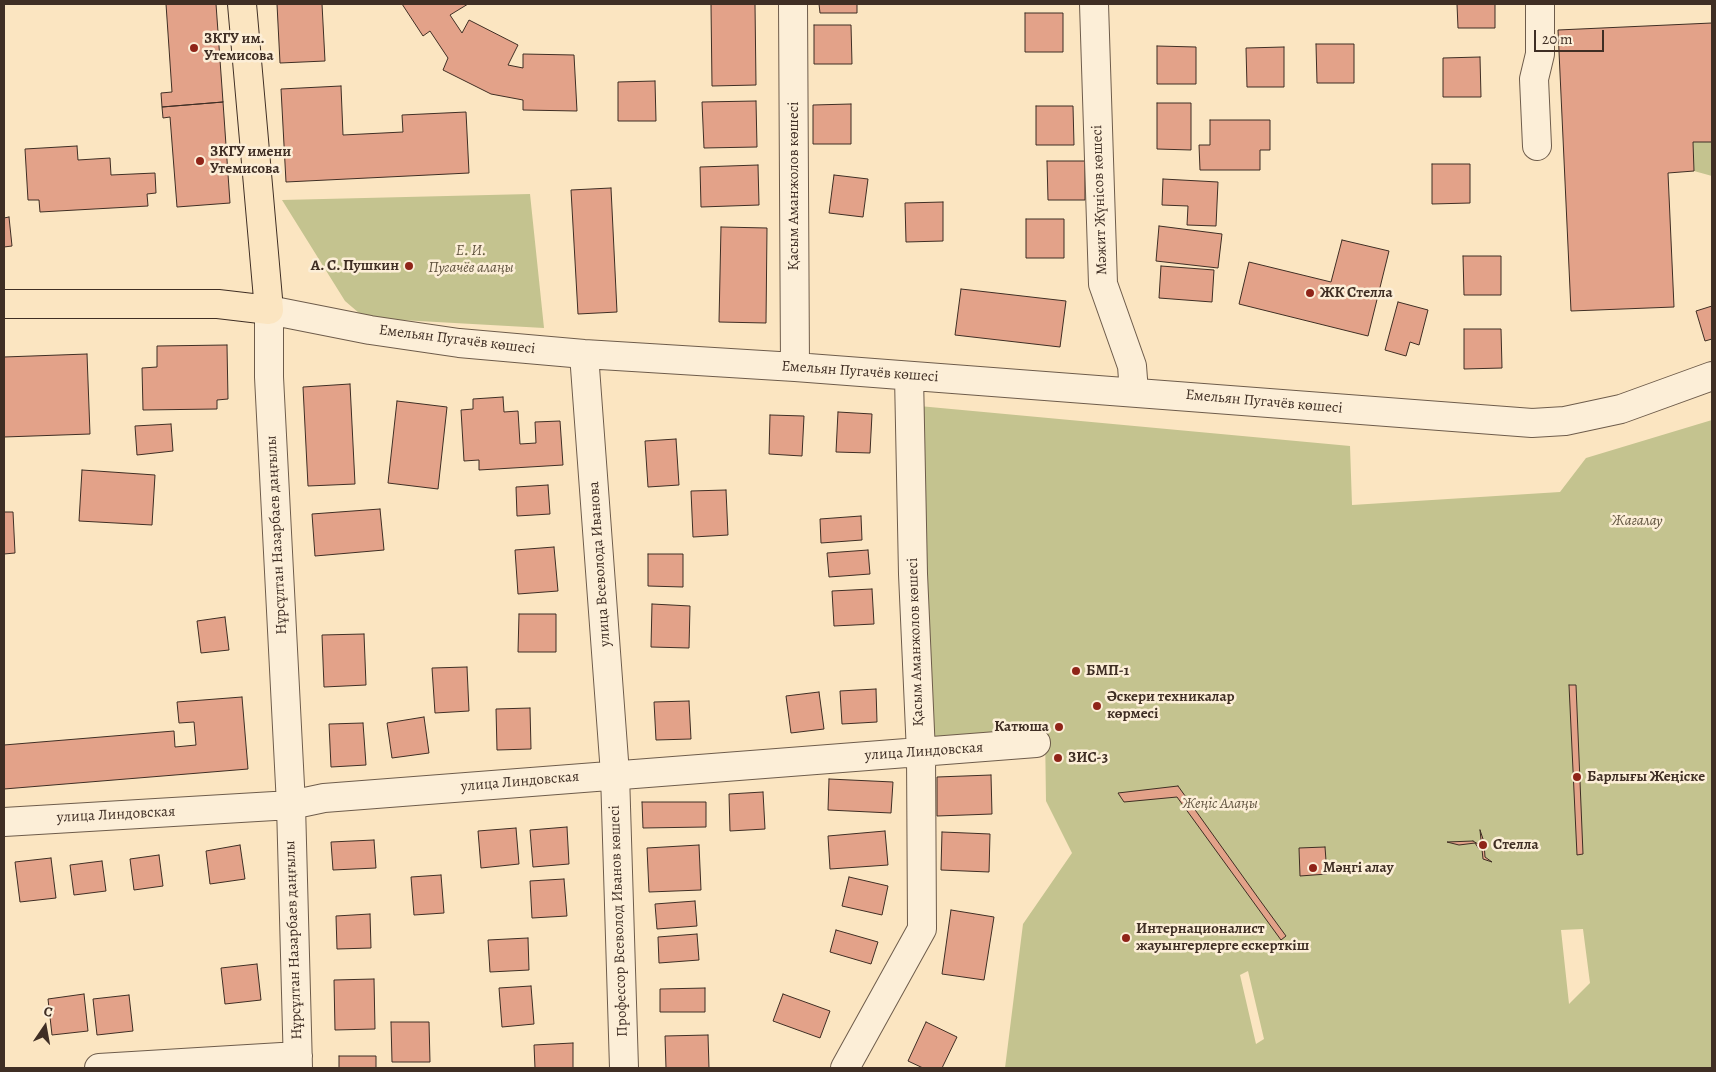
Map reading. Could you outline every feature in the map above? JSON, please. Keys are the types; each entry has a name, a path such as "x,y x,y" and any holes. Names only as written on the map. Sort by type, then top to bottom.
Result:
{"main road":[{"name":"Нұрсұлтан Назарбаев даңғылы","path":"242,4 269,310"},
{"name":"Емельян Пугачёв көшесі","path":"4,304 218,304 269,310"}],"street":[{"name":"Қасым Аманжолов көшесі","path":"792,4 795,367"},
{"name":"Мәжит Жүнісов көшесі","path":"1094,4 1103,284 1132,366 1134,392"},
{"path":"1536,146 1534,79 1540,54 1540,4"},
{"name":"Емельян Пугачёв көшесі","path":"269,310 370,330 459,343 584,354 795,367 1134,392 1532,424 1565,421 1620,409 1712,376"},
{"name":"Нұрсұлтан Назарбаев даңғылы","path":"269,310 269,377 290,805 298,1062"},
{"name":"улица Всеволода Иванова","path":"584,354 615,774"},
{"name":"Қасым Аманжолов көшесі","path":"845,1068 922,929 921,753 913,574 909,376"},
{"name":"улица Линдовская","path":"4,822 290,805 324,798 615,774 921,753 1036,743"},
{"name":"Профессор Всеволод Иванов көшесі","path":"615,774 624,1068"},
{"path":"99,1068 298,1062"}],"green space":[{"path":"1693,142 1712,142 1712,176 1694,171"},
{"name":"Е. И. Пугачёв алаңы","path":"530,194 544,328 383,319 359,313 345,301 282,200"},
{"path":"919,406 1350,446 1352,505 1560,492 1586,458 1712,420 1712,1068 1005,1068 1023,924 1072,853 1046,801 1045,730 931,737","holes":["1583,929 1590,983 1569,1004 1561,930","1248,971 1264,1039 1256,1044 1240,975"]}],"building":[{"name":"ЗКГУ им. Утемисова","path":"166,4 216,4 223,102 162,107 161,93 172,92"},
{"path":"277,4 322,4 325,61 280,63"},
{"path":"402,4 468,4 450,15 462,33 469,20 518,45 508,65 523,68 523,54 574,55 577,111 523,110 523,100 491,94 443,70 448,58 430,31 423,36"},
{"path":"711,4 755,4 756,85 712,86"},
{"path":"819,4 857,4 857,13 820,13"},
{"path":"1457,4 1495,4 1495,28 1458,28"},
{"path":"1025,13 1063,13 1063,52 1025,52"},
{"path":"1712,23 1712,142 1693,142 1694,171 1668,173 1674,307 1571,311 1558,30"},
{"path":"814,25 851,25 852,64 814,64"},
{"path":"1316,44 1354,44 1354,83 1317,83"},
{"path":"1157,46 1196,47 1196,84 1157,84"},
{"path":"1284,47 1284,87 1247,87 1246,48"},
{"path":"1480,57 1481,97 1443,97 1443,58"},
{"path":"655,81 656,121 618,121 618,82"},
{"path":"341,86 343,135 403,132 402,115 466,112 469,173 286,182 281,89"},
{"path":"756,101 757,147 704,148 702,102"},
{"name":"ЗКГУ имени Утемисова","path":"223,102 230,203 177,207 170,117 163,118 162,107"},
{"path":"1157,103 1191,103 1191,150 1157,149"},
{"path":"851,104 851,144 813,144 813,105"},
{"path":"1036,106 1073,106 1074,145 1036,145"},
{"path":"1210,120 1270,120 1270,150 1260,150 1260,170 1200,170 1199,145 1210,145"},
{"path":"77,146 78,160 110,158 111,175 155,173 156,193 147,194 148,206 40,212 39,200 28,200 25,149"},
{"path":"1047,161 1085,161 1085,200 1048,200"},
{"path":"1432,164 1470,164 1470,203 1432,204"},
{"path":"758,165 759,205 701,207 700,167"},
{"path":"834,175 868,179 863,217 829,213"},
{"path":"1163,179 1218,182 1216,226 1187,225 1188,206 1162,205"},
{"path":"611,188 617,312 578,314 571,190"},
{"path":"943,202 943,241 906,242 905,203"},
{"path":"9,217 12,246 4,247 4,218"},
{"path":"1026,219 1064,219 1064,258 1026,258"},
{"path":"1159,226 1222,234 1218,268 1156,261"},
{"path":"721,227 767,228 766,323 719,322"},
{"name":"ЖК Стелла","path":"1342,240 1389,251 1368,336 1239,304 1249,262 1331,282"},
{"path":"1463,256 1501,256 1501,295 1464,295"},
{"path":"1161,266 1214,270 1212,302 1159,298"},
{"path":"961,289 1066,301 1060,347 955,335"},
{"path":"1398,302 1428,310 1419,345 1410,342 1406,356 1385,350"},
{"path":"1712,306 1712,339 1705,341 1696,311"},
{"path":"1464,329 1501,329 1502,368 1464,369"},
{"path":"227,345 228,399 217,400 217,409 143,410 142,368 157,367 157,346"},
{"path":"87,354 90,434 4,437 4,357"},
{"path":"350,384 355,484 308,486 303,387"},
{"path":"503,397 504,412 518,411 520,444 536,443 535,422 560,421 563,465 479,470 479,460 464,461 461,410 473,409 473,399"},
{"path":"397,401 447,407 438,489 388,483"},
{"path":"838,412 872,414 870,453 836,452"},
{"path":"770,415 804,416 802,456 769,454"},
{"path":"171,424 173,451 137,455 135,426"},
{"path":"676,439 679,485 648,487 645,441"},
{"path":"82,470 155,475 152,525 79,521"},
{"path":"548,485 550,514 517,516 516,487"},
{"path":"726,490 728,535 693,537 691,491"},
{"path":"380,509 384,550 315,556 312,514"},
{"path":"4,512 13,512 15,553 4,554"},
{"path":"861,516 862,540 821,543 820,519"},
{"path":"554,547 558,591 518,594 515,550"},
{"path":"868,550 870,574 829,577 827,553"},
{"path":"648,554 683,554 683,587 648,586"},
{"path":"872,589 874,624 834,626 832,591"},
{"path":"652,604 690,606 689,648 651,647"},
{"path":"519,614 556,614 556,652 518,652"},
{"path":"225,617 229,650 201,653 197,621"},
{"path":"364,634 366,685 324,687 322,635"},
{"path":"467,667 469,711 435,713 432,668"},
{"name":"Барлығы Жеңіске","path":"1569,685 1576,685 1583,854 1577,855"},
{"path":"876,689 877,722 842,724 840,691"},
{"path":"819,692 824,729 791,733 786,696"},
{"path":"242,697 248,769 4,789 4,745 174,731 175,747 196,745 194,722 179,723 177,702"},
{"path":"689,701 691,739 656,740 654,702"},
{"path":"530,708 531,749 497,750 496,709"},
{"path":"424,717 429,753 392,758 387,723"},
{"path":"363,723 366,765 331,767 329,724"},
{"path":"991,775 992,814 937,816 937,777"},
{"path":"829,779 893,782 891,813 828,810"},
{"path":"1178,786 1286,936 1281,940 1177,797 1124,802 1118,793"},
{"path":"763,792 765,829 730,831 729,794"},
{"path":"642,802 706,802 706,827 643,828"},
{"path":"567,827 569,864 533,867 530,830"},
{"path":"516,828 519,864 481,868 478,831"},
{"name":"Стелла","path":"1480,830 1484,842 1485,857 1492,862 1483,859"},
{"path":"885,831 888,865 830,869 828,836"},
{"path":"942,832 990,834 989,872 941,870"},
{"path":"374,840 376,868 333,870 331,842"},
{"name":"Стелла","path":"1473,841 1478,844 1479,849 1475,843 1459,845 1447,842"},
{"path":"240,845 245,879 210,884 206,851"},
{"path":"699,845 701,890 649,892 647,848"},
{"name":"Мәңгі алау","path":"1325,847 1327,874 1300,876 1299,848"},
{"path":"159,855 163,886 134,890 130,859"},
{"path":"51,858 56,898 20,902 15,862"},
{"path":"102,861 106,891 74,895 70,865"},
{"path":"441,875 444,913 414,915 411,877"},
{"path":"849,877 888,886 882,915 842,906"},
{"path":"564,879 567,916 532,918 530,881"},
{"path":"695,901 697,926 657,929 655,904"},
{"path":"951,910 994,917 984,980 942,974"},
{"path":"370,914 371,948 337,949 336,916"},
{"path":"836,930 878,942 871,964 830,952"},
{"path":"697,934 699,960 659,963 658,937"},
{"path":"528,938 529,970 490,972 488,940"},
{"path":"257,964 261,1000 225,1004 221,968"},
{"path":"374,979 375,1029 335,1030 334,980"},
{"path":"531,986 534,1024 502,1027 499,988"},
{"path":"705,988 705,1012 660,1012 660,989"},
{"path":"84,994 88,1031 52,1035 48,999"},
{"path":"783,994 830,1011 820,1038 773,1021"},
{"path":"129,995 133,1031 97,1035 93,999"},
{"path":"391,1022 429,1022 430,1062 392,1062"},
{"path":"926,1022 957,1037 942,1068 923,1068 908,1061"},
{"path":"708,1035 709,1068 666,1068 665,1036"},
{"path":"573,1043 573,1068 535,1068 534,1045"},
{"path":"339,1056 376,1056 376,1068 339,1068"}],"place":[{"name":"ЗКГУ им. Утемисова","path":"194,48"},
{"name":"ЗКГУ имени Утемисова","path":"200,161"},
{"name":"А. С. Пушкин","path":"409,266"},
{"name":"ЖК Стелла","path":"1310,293"},
{"name":"БМП-1","path":"1076,671"},
{"name":"Әскери техникалар көрмесі","path":"1097,706"},
{"name":"Катюша","path":"1059,727"},
{"name":"ЗИС-3","path":"1058,758"},
{"name":"Барлығы Жеңіске","path":"1577,777"},
{"name":"Стелла","path":"1483,845"},
{"name":"Мәңгі алау","path":"1313,868"},
{"name":"Интернационалист жауынгерлерге ескерткіш","path":"1126,938"}],"park label":[{"name":"Жағалау","path":"1637,521"},
{"name":"Жеңіс Алаңы","path":"1220,804"}]}
